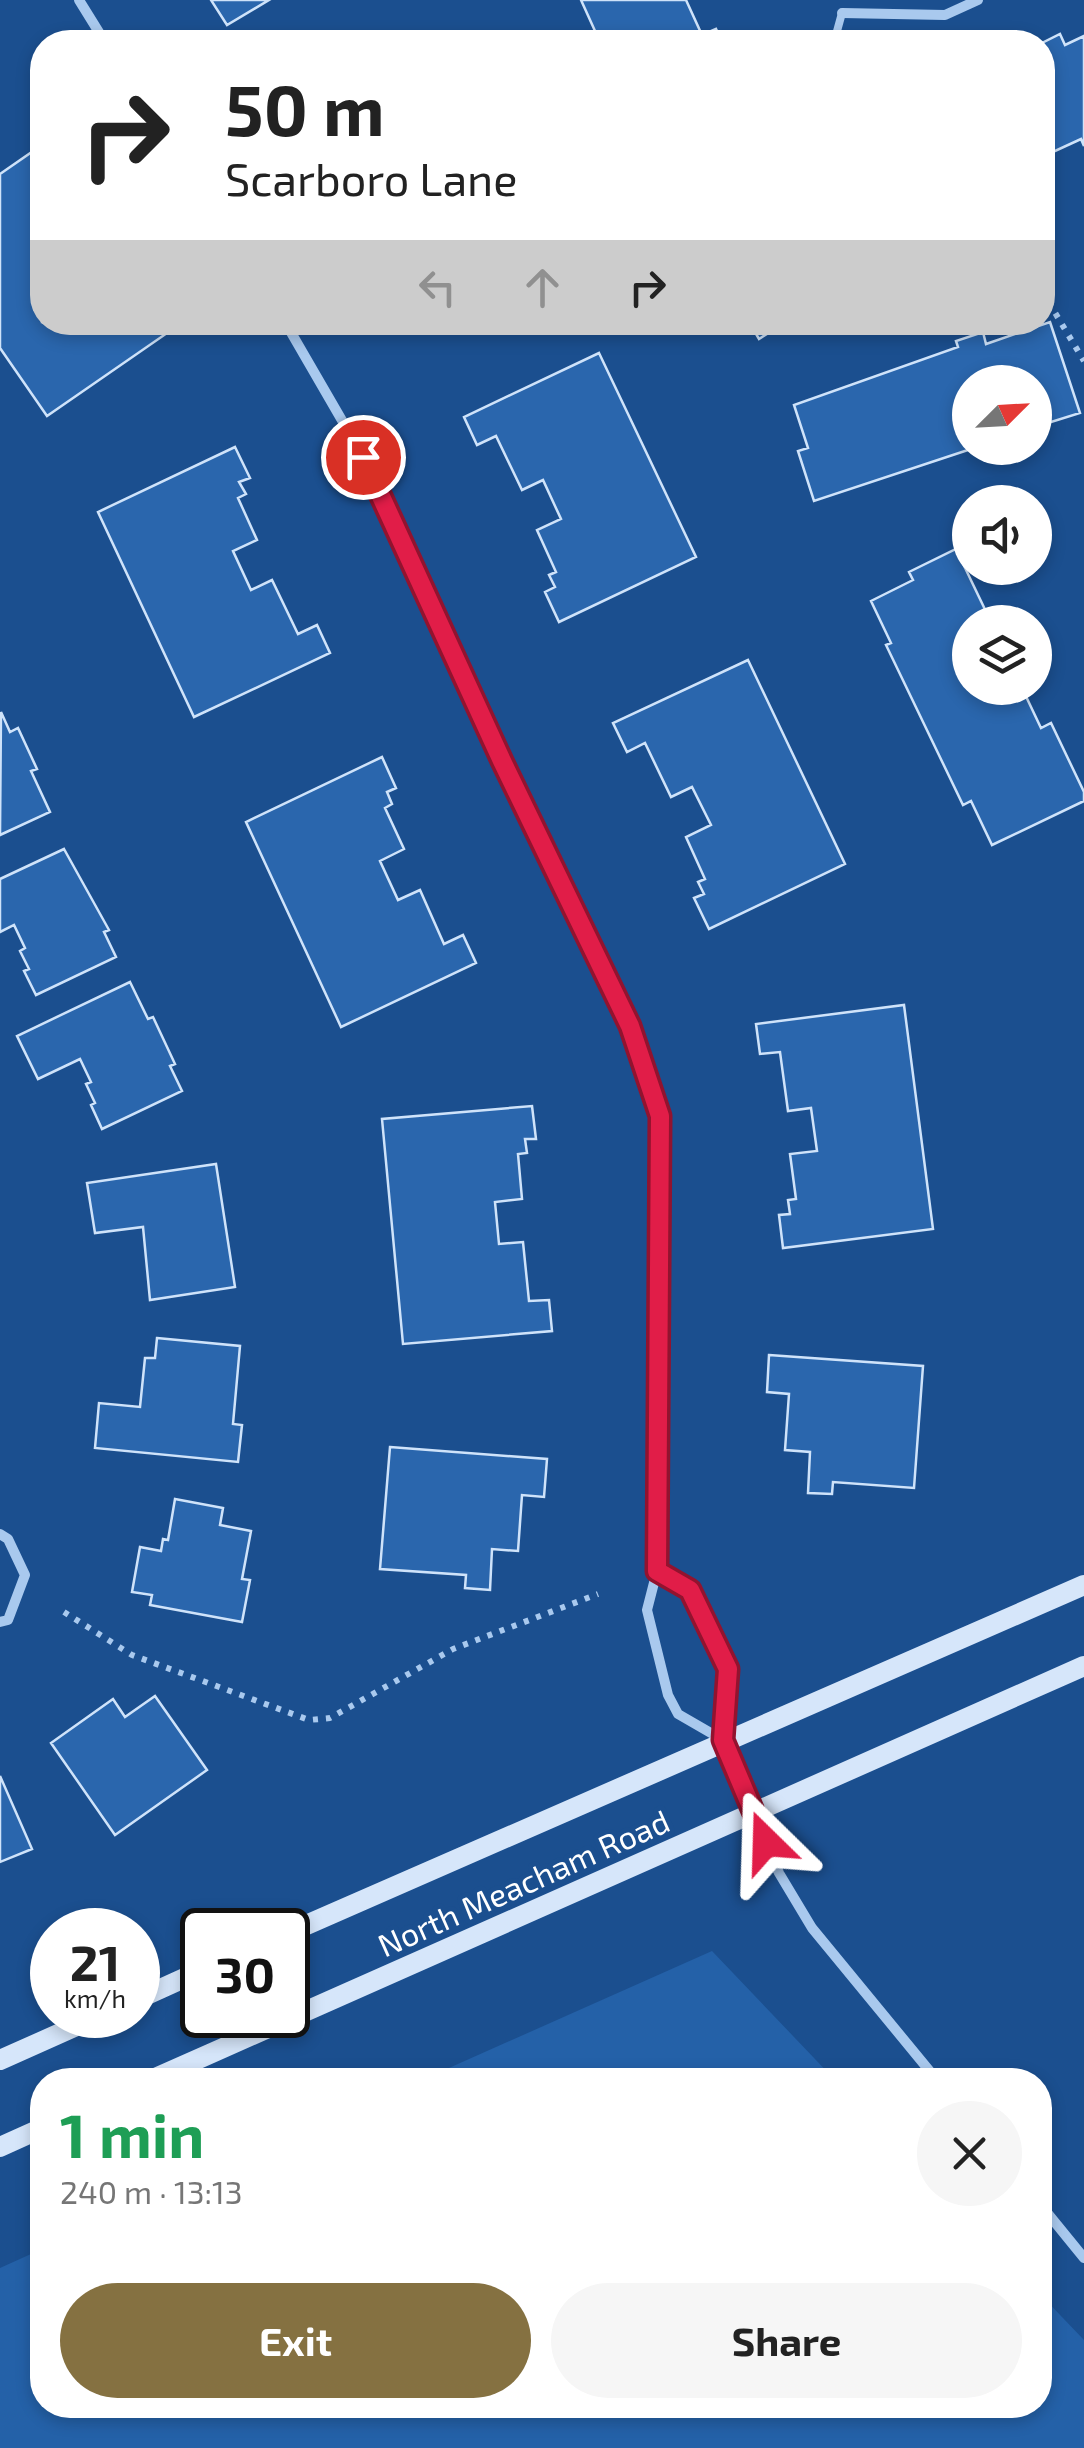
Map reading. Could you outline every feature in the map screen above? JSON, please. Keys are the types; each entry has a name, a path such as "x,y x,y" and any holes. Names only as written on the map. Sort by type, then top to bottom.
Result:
{"main road":[{"name":"North Meacham Road","path":"310,1922 1084,1585"},
{"name":"North Meacham Road","path":"177,2068 1084,1666"},
{"path":"0,2060 50,2038"},
{"path":"0,2147 30,2133"}],"street":[{"path":"79,0 98,30"},
{"path":"842,13 945,16 978,0"},
{"path":"293,335 380,486 502,761 630,1026 660,1116 657,1571 647,1610 668,1695 678,1714 723,1740"},
{"path":"0,1534 8,1539 25,1575 8,1620 0,1622"},
{"path":"657,1571 690,1590 728,1669 723,1740 779,1873 812,1928 928,2068"},
{"path":"1052,2219 1084,2258"}],"lane":[{"path":"837,30 842,13"}],"path":[{"path":"1055,313 1084,361"},
{"path":"64,1612 132,1655 309,1720 330,1718 454,1648 598,1594"}],"shaded area":[{"path":"712,1951 824,2068 449,2068"},
{"path":"30,2254 30,2418 1052,2418 1052,2307 1084,2340 1084,2448 0,2448 0,2268"}],"building":[{"path":"211,0 269,0 227,25"},
{"path":"581,0 686,0 700,30 595,30"},
{"path":"1060,34 1065,45 1084,36 1084,146 1081,139 1055,151 1055,36"},
{"path":"30,153 30,335 164,335 47,416 0,348 0,174"},
{"path":"984,335 986,344 1012,335 1054,335 1080,413 1052,422 1052,365 952,365 952,455 814,501 798,451 808,448 794,405 958,347 956,341"},
{"path":"599,353 696,557 559,622 545,592 555,587 549,575 556,572 537,530 561,519 543,480 522,490 496,436 477,445 464,417"},
{"path":"235,447 250,478 239,482 246,494 238,498 257,540 233,551 251,590 272,580 298,634 317,625 330,653 194,717 98,512"},
{"path":"952,551 952,585 973,585 983,605 952,605 952,705 1030,705 1041,728 1051,723 1084,792 1084,801 992,845 971,801 963,805 886,645 891,643 871,601 913,580 909,572"},
{"path":"748,660 845,864 709,929 694,898 704,894 698,882 705,879 686,837 711,825 692,787 671,797 645,743 627,752 613,723"},
{"path":"1,712 10,732 18,728 37,769 31,771 50,812 0,835"},
{"path":"382,757 396,788 387,792 392,804 385,808 404,849 380,861 398,900 420,890 444,944 463,935 476,963 341,1027 246,822"},
{"path":"64,849 109,930 104,932 116,957 36,995 24,971 29,969 20,951 25,948 14,925 0,932 0,879"},
{"path":"130,982 148,1019 153,1017 175,1064 170,1066 182,1091 102,1129 86,1084 91,1082 80,1059 38,1079 17,1036"},
{"path":"904,1005 933,1229 783,1248 779,1215 790,1214 788,1200 796,1199 790,1154 817,1151 811,1108 788,1111 780,1052 760,1054 756,1024"},
{"path":"532,1106 536,1139 525,1139 527,1153 518,1154 522,1199 495,1202 499,1244 523,1242 529,1301 549,1300 552,1331 403,1344 382,1119"},
{"path":"216,1164 235,1287 150,1300 143,1227 95,1233 87,1183"},
{"path":"157,1338 240,1346 233,1424 242,1425 238,1462 95,1448 99,1403 140,1407 145,1358 155,1358"},
{"path":"769,1355 923,1366 914,1488 833,1482 832,1494 808,1493 810,1452 785,1450 789,1394 767,1392"},
{"path":"390,1447 547,1459 544,1497 522,1495 518,1551 492,1549 490,1590 465,1588 466,1575 380,1569"},
{"path":"175,1499 223,1508 220,1525 251,1531 242,1579 250,1580 242,1622 150,1605 152,1595 132,1592 140,1547 161,1551 163,1539 168,1540"},
{"path":"155,1696 207,1770 115,1835 51,1743 113,1699 125,1717"},
{"path":"0,1776 32,1849 0,1862"}],"route":[{"path":"363,457 380,486 502,761 630,1026 660,1116 657,1571 690,1590 728,1669 723,1740 766,1842"}]}
